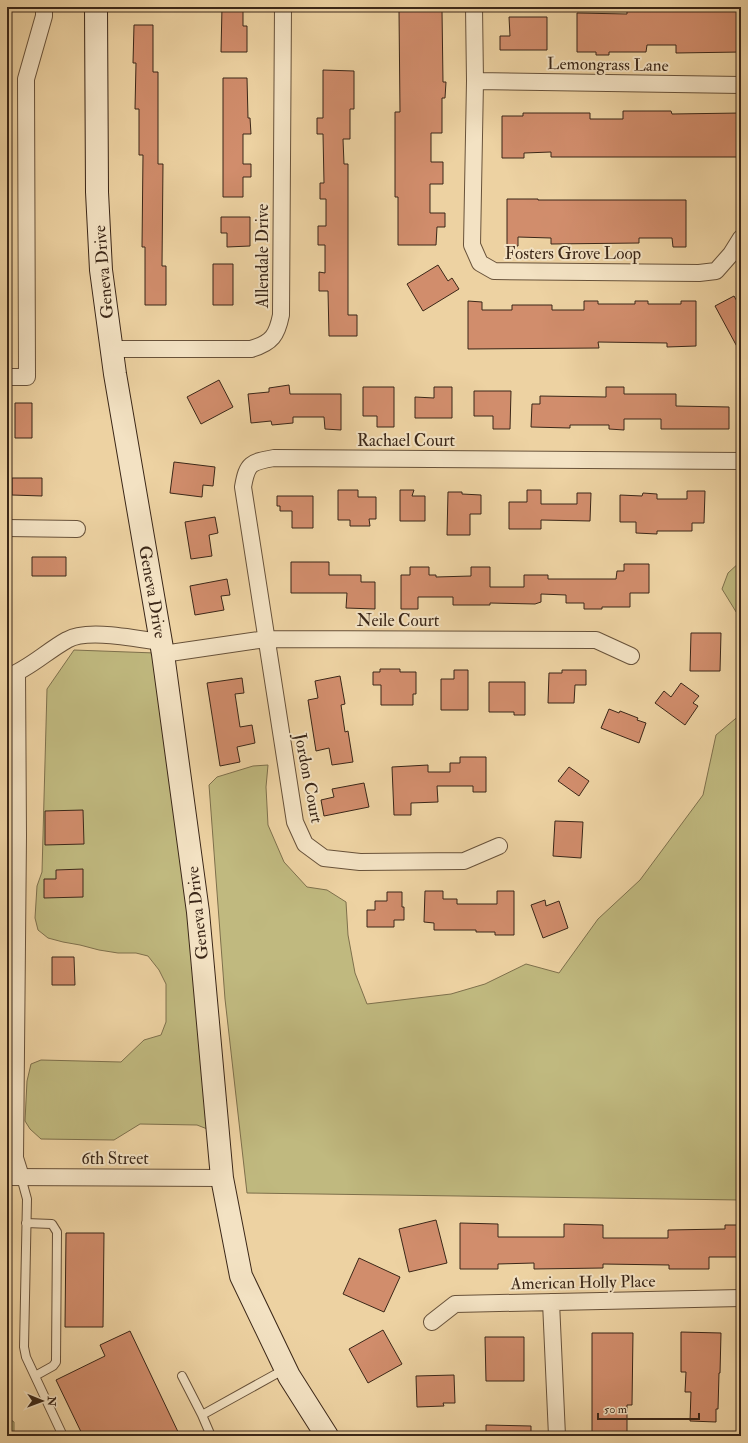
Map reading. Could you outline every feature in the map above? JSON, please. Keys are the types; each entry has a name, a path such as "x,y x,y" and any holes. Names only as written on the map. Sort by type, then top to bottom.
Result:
{"main road":[{"name":"Geneva Drive","path":"96,7 97,199 101,270 111,349 162,648 198,912 222,1178 242,1276 286,1368 326,1436"}],"street":[{"path":"7,377 27,377 26,79 44,16 44,7"},
{"name":"Allendale Drive","path":"111,349 251,349 262,346 273,338 278,329 281,315 282,7"},
{"name":"Fosters Grove Loop","path":"474,7 475,81 472,245 480,263 494,271 716,271 731,254 741,238"},
{"name":"Lemongrass Lane","path":"475,81 741,85"},
{"name":"Rachael Court","path":"266,639 243,487 245,473 255,462 274,458 741,461"},
{"path":"7,528 77,529"},
{"name":"Neile Court","path":"12,675 68,639 83,634 98,634 162,648 266,639 596,640 631,656"},
{"name":"Jordon Court","path":"266,639 295,822 305,844 324,858 360,862 464,861 498,846"},
{"path":"12,675 12,992 15,1158 14,1177"},
{"name":"6th Street","path":"14,1177 222,1178"},
{"name":"American Holly Place","path":"432,1322 455,1304 741,1298"},
{"path":"551,1302 557,1436"}],"lane":[{"path":"14,1177 27,1199 24,1347 26,1357 63,1436"},
{"path":"26,1223 52,1224 57,1232 56,1362 53,1366 35,1376"},
{"path":"202,1415 286,1368"},
{"path":"182,1376 211,1436"}],"shaded area":[{"path":"741,561 741,617 738,615 722,589 728,573"},
{"path":"74,650 155,653 190,913 210,1130 197,1125 140,1124 114,1140 41,1139 30,1129 25,1121 27,1081 31,1064 41,1060 121,1062 144,1040 161,1035 166,1022 166,984 159,970 148,956 136,953 118,953 99,950 48,938 38,930 35,918 37,886 42,872 47,689"},
{"path":"741,714 741,1200 247,1193 225,999 209,785 217,777 253,766 268,765 266,787 268,825 284,862 307,887 327,890 346,902 348,935 355,973 367,1004 451,994 485,984 526,964 559,973 598,919 640,880 703,795 716,735"},
{"path":"7,1417 14,1422 14,1436 7,1436"}],"building":[{"path":"222,7 243,7 243,26 247,26 247,52 221,52"},
{"path":"627,7 662,7 662,9 741,9 741,52 676,53 676,45 647,45 646,52 609,52 609,55 596,55 596,52 577,52 577,13 627,14"},
{"path":"399,11 442,11 443,82 446,82 445,98 442,98 442,133 431,133 431,162 443,162 443,184 430,184 430,213 445,213 445,227 437,227 436,245 398,245 398,197 395,197 395,112 400,112"},
{"path":"509,17 547,17 547,50 500,50 500,36 510,36"},
{"path":"134,25 153,25 153,72 158,72 158,164 163,164 162,266 166,266 166,305 145,305 145,247 142,247 143,155 139,155 139,109 135,109 136,63 133,63"},
{"path":"323,70 354,71 354,109 350,109 350,139 343,139 344,164 348,164 348,315 357,315 357,336 329,336 328,291 319,291 319,272 325,273 325,245 318,245 318,226 326,226 326,199 320,199 320,183 324,183 323,134 317,134 317,118 323,118"},
{"path":"223,78 247,78 248,118 250,118 251,134 243,134 243,164 251,164 251,177 243,177 243,197 223,197"},
{"path":"623,111 671,111 672,114 741,113 741,157 551,157 551,152 524,153 524,158 502,158 502,116 523,116 523,113 590,113 590,119 623,119"},
{"path":"507,199 686,200 686,247 673,247 672,238 639,238 639,243 551,244 551,238 518,237 518,246 507,246"},
{"path":"221,217 250,217 250,246 227,247 227,233 221,233"},
{"path":"213,264 233,264 233,305 213,305"},
{"path":"438,265 448,281 452,278 459,289 423,311 407,284"},
{"path":"734,296 738,303 741,301 741,354 715,306"},
{"path":"468,301 482,302 482,310 512,310 512,305 552,305 552,310 584,310 584,301 598,301 598,304 635,304 635,301 648,301 648,304 681,304 681,301 696,301 696,346 667,347 667,343 598,342 599,348 468,349"},
{"path":"219,380 233,407 201,424 187,397"},
{"path":"289,385 290,394 341,394 341,430 325,429 324,417 293,417 293,423 272,425 271,421 251,423 248,394 269,392 269,388"},
{"path":"363,387 394,387 394,427 377,427 377,416 363,416"},
{"path":"434,387 452,387 452,418 415,418 415,397 434,398"},
{"path":"606,387 624,387 624,394 676,394 676,406 729,407 729,429 661,429 661,419 624,419 624,430 609,429 609,425 570,425 570,428 531,427 532,404 540,404 540,396 606,397"},
{"path":"474,391 511,391 510,429 493,429 493,416 474,416"},
{"path":"15,403 32,403 32,438 15,438"},
{"path":"174,462 215,467 213,486 203,485 202,497 170,493"},
{"path":"12,478 42,478 42,496 12,495"},
{"path":"338,490 358,490 358,497 376,497 376,519 369,519 370,526 350,526 350,520 338,520"},
{"path":"400,490 414,490 412,496 425,496 425,521 400,521"},
{"path":"527,490 541,490 541,504 577,504 577,493 591,493 590,521 541,520 541,529 509,529 509,502 527,502"},
{"path":"687,491 705,491 704,523 692,523 692,531 657,531 657,534 636,533 636,522 620,522 620,495 642,496 643,493 657,494 657,499 687,499"},
{"path":"448,492 462,492 462,494 481,495 481,514 470,514 470,535 447,535"},
{"path":"277,496 313,496 313,528 292,528 292,511 280,511 280,506 277,506"},
{"path":"215,517 218,533 209,535 212,556 191,559 185,522"},
{"path":"32,557 66,557 66,576 32,576"},
{"path":"291,562 329,562 329,575 361,575 361,582 375,582 375,609 346,608 347,593 291,593"},
{"path":"624,564 649,564 649,593 630,593 630,607 602,607 602,609 584,609 584,603 566,603 566,595 541,594 541,602 535,604 490,603 490,605 453,605 453,597 418,597 418,609 401,609 401,575 410,575 410,567 429,567 429,575 436,575 436,577 471,576 471,567 490,567 490,587 524,587 524,575 548,575 548,579 616,579 617,571 624,571"},
{"path":"227,579 230,595 221,596 224,610 195,615 190,586"},
{"path":"691,633 721,633 720,671 690,671"},
{"path":"380,669 400,669 400,672 416,672 416,694 413,694 413,705 381,705 381,685 373,685 373,672 380,672"},
{"path":"454,670 468,670 468,710 441,710 441,679 454,679"},
{"path":"562,670 586,670 586,685 575,685 574,703 548,703 549,673 562,673"},
{"path":"340,676 345,704 341,705 345,732 348,731 353,762 332,765 329,748 316,751 308,700 318,698 315,681"},
{"path":"242,678 244,693 235,694 240,727 252,725 255,743 237,747 240,762 220,766 207,683"},
{"path":"489,682 525,682 525,715 514,715 514,712 489,712"},
{"path":"681,683 699,696 693,703 698,706 685,725 655,703 664,691 671,697"},
{"path":"609,709 619,713 620,711 646,723 639,743 601,728"},
{"path":"460,757 486,757 486,792 473,792 473,786 437,786 438,802 411,803 411,815 394,815 392,767 428,765 428,772 450,772 450,763 460,763"},
{"path":"569,767 589,781 579,796 558,781"},
{"path":"364,783 369,807 324,816 321,800 334,797 332,789"},
{"path":"83,810 84,844 45,845 45,811"},
{"path":"555,821 583,822 581,858 553,856"},
{"path":"83,869 83,897 44,898 44,879 56,879 56,870"},
{"path":"425,891 443,891 443,899 457,899 457,904 497,904 497,891 514,891 514,935 495,935 495,932 476,932 476,930 434,930 434,923 424,922"},
{"path":"387,892 402,892 404,920 394,920 394,927 367,927 367,910 375,910 375,901 387,901"},
{"path":"545,900 546,906 559,901 568,928 543,938 531,905"},
{"path":"52,957 74,957 75,985 52,985"},
{"path":"436,1220 447,1263 409,1272 399,1229"},
{"path":"460,1223 498,1224 498,1237 564,1237 564,1224 603,1225 603,1238 668,1238 668,1230 725,1229 725,1225 741,1225 741,1257 709,1257 709,1269 669,1269 669,1265 603,1264 603,1268 534,1269 534,1263 498,1264 498,1269 460,1269"},
{"path":"66,1233 104,1233 103,1327 65,1327"},
{"path":"359,1258 400,1277 384,1312 343,1294"},
{"path":"383,1330 402,1364 368,1383 349,1349"},
{"path":"130,1331 180,1436 83,1436 56,1380 105,1356 100,1345"},
{"path":"681,1332 721,1333 718,1409 716,1409 716,1422 690,1421 691,1392 685,1392 686,1372 681,1372"},
{"path":"592,1333 633,1333 632,1405 627,1405 627,1436 592,1436"},
{"path":"485,1337 524,1337 524,1381 486,1381"},
{"path":"454,1375 455,1403 443,1403 444,1406 417,1407 416,1376"},
{"path":"486,1425 531,1426 531,1436 486,1436"}]}
